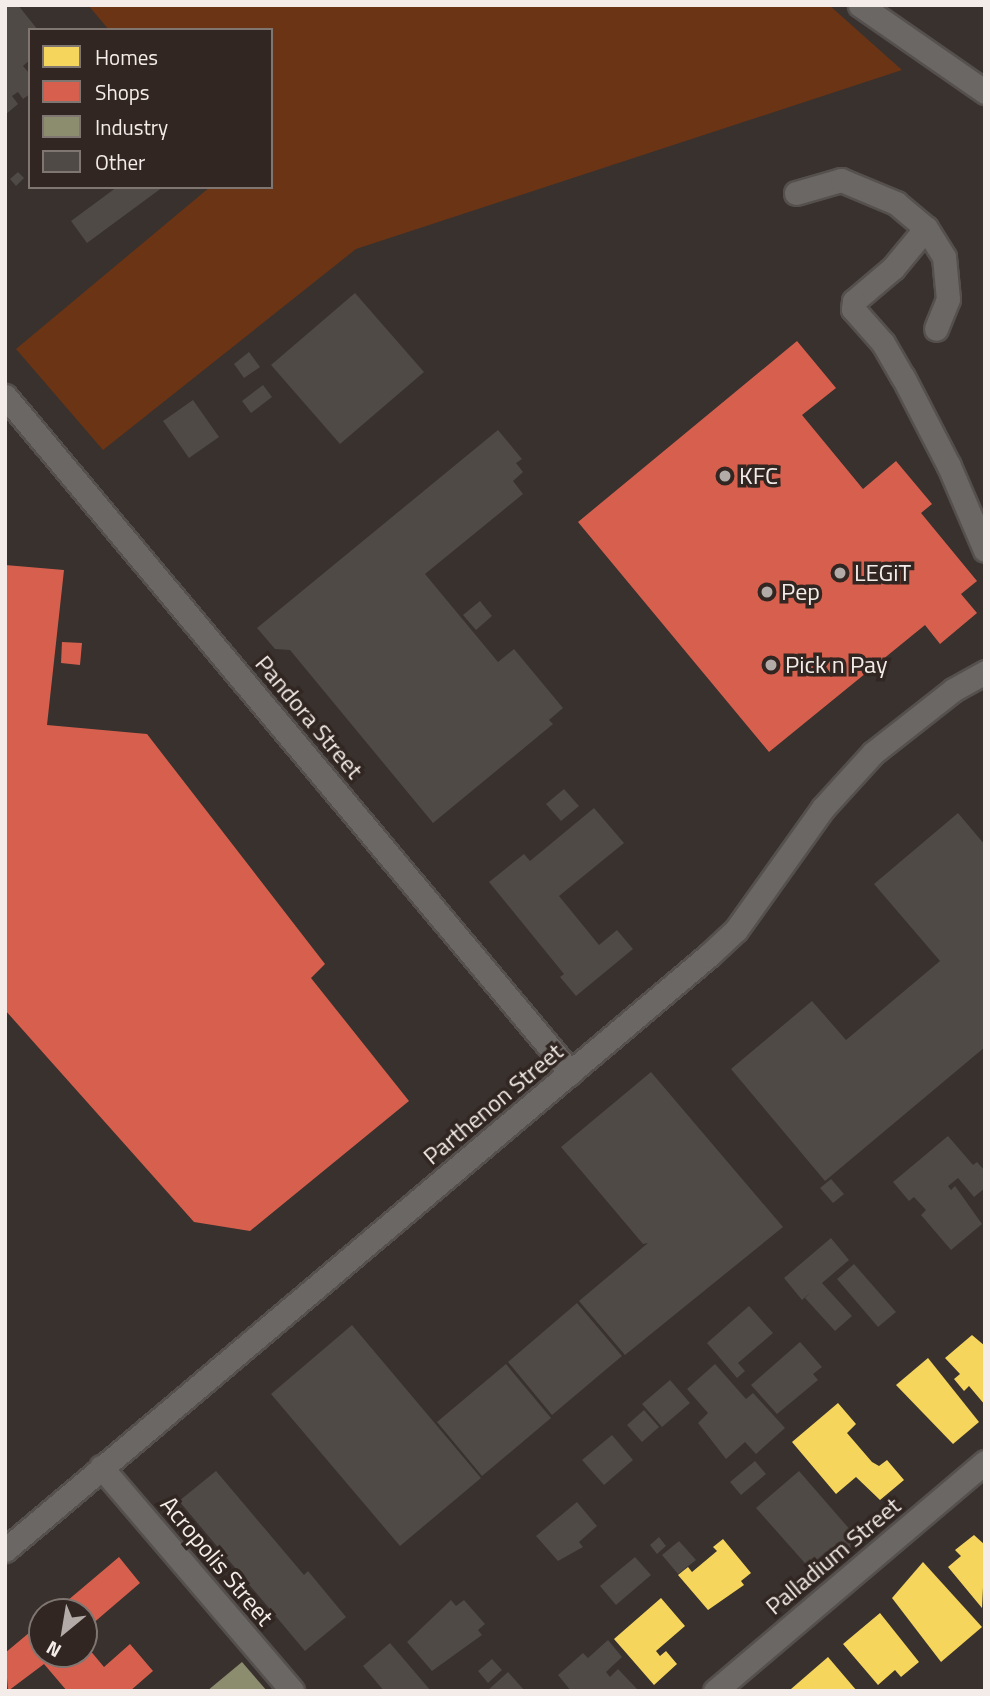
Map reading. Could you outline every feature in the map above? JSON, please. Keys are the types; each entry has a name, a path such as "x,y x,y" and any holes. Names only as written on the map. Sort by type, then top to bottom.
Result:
{"street":[{"path":"860,5 985,92"},
{"path":"796,193 841,180 896,203 926,228 944,257 948,299 936,330"},
{"path":"926,228 893,268 854,301 853,309 883,343 902,377 949,466 985,550"},
{"name":"Pandora Street","path":"5,396 571,1073"},
{"name":"Parthenon Street","path":"5,1550 100,1467 571,1073 736,930 823,808 873,753 953,690 985,672"},
{"name":"Palladium Street","path":"715,1691 985,1462"},
{"name":"Acropolis Street","path":"100,1467 292,1691"}],"shaded area":[{"path":"88,5 829,5 902,70 356,249 103,450 16,349 208,189 273,189 273,28 107,28"}],"building: Homes":[{"path":"972,1335 985,1346 985,1405 969,1386 964,1391 954,1379 960,1374 945,1358"},
{"path":"928,1358 979,1422 953,1444 896,1385"},
{"path":"838,1403 856,1424 847,1433 872,1462 879,1466 887,1460 904,1480 880,1500 856,1477 836,1494 792,1442"},
{"path":"974,1535 985,1545 982,1608 948,1567 961,1556 955,1550"},
{"path":"723,1539 751,1573 741,1581 744,1585 708,1610 678,1575 688,1567 692,1572 717,1551 713,1547"},
{"path":"923,1562 982,1627 941,1662 892,1598"},
{"path":"661,1598 685,1626 656,1651 660,1656 666,1651 677,1664 654,1685 614,1639"},
{"path":"880,1613 919,1662 901,1677 895,1670 878,1685 843,1644"},
{"path":"828,1657 857,1691 792,1691 791,1689"}],"building: Shops":[{"path":"797,341 836,388 802,415 863,489 896,461 932,504 921,513 977,581 961,594 977,613 940,644 925,625 769,752 578,522"},
{"path":"5,565 64,570 47,725 147,734 325,964 311,978 409,1101 250,1231 194,1222 5,1010"},
{"path":"62,642 82,643 80,665 61,663"},
{"path":"119,1557 140,1583 98,1619 98,1598 71,1598"},
{"path":"28,1634 28,1668 39,1668 8,1691 5,1653"},
{"path":"130,1644 153,1671 130,1691 67,1691 47,1668 98,1668 98,1660 104,1667"}],"building: Industry":[{"path":"242,1662 267,1691 207,1691"}],"building: Other":[{"path":"5,5 18,5 36,28 28,28 28,62 23,66 28,72 28,95 23,99 18,92 12,96 18,104 5,115"},
{"path":"18,172 24,178 16,186 10,179"},
{"path":"114,189 160,189 87,243 71,221"},
{"path":"355,293 424,372 340,444 271,365"},
{"path":"249,352 260,367 244,378 234,364"},
{"path":"263,385 272,397 251,413 242,401"},
{"path":"193,400 219,437 189,458 163,421"},
{"path":"498,430 522,459 516,463 523,472 513,481 523,494 425,574 498,662 514,649 563,708 549,720 553,724 433,823 290,650 275,649 257,628"},
{"path":"480,601 492,616 476,630 463,615"},
{"path":"564,789 579,806 561,821 546,804"},
{"path":"594,808 624,843 559,896 599,945 617,930 633,949 576,996 560,977 564,974 489,882 524,854 530,861"},
{"path":"958,813 985,845 985,1047 825,1181 731,1069 812,1001 846,1040 940,961 874,884"},
{"path":"651,1072 783,1227 625,1355 579,1301 648,1243 643,1244 561,1147"},
{"path":"948,1136 973,1165 977,1162 985,1171 985,1188 974,1197 958,1178 948,1186 951,1190 955,1186 982,1224 951,1250 921,1215 926,1210 914,1197 909,1201 893,1182"},
{"path":"831,1179 844,1194 833,1203 820,1188"},
{"path":"831,1238 849,1260 822,1283 852,1316 835,1331 805,1298 810,1293 802,1300 784,1278"},
{"path":"854,1264 896,1312 878,1327 837,1279"},
{"path":"577,1303 622,1356 552,1415 508,1362"},
{"path":"749,1306 773,1333 738,1363 745,1371 737,1378 707,1343"},
{"path":"352,1325 481,1478 400,1546 271,1394"},
{"path":"800,1342 822,1367 813,1374 818,1380 777,1414 751,1385"},
{"path":"506,1364 551,1418 482,1476 437,1422"},
{"path":"715,1364 746,1399 753,1393 785,1428 756,1454 745,1442 726,1459 698,1423 708,1413 687,1389"},
{"path":"670,1380 690,1403 662,1427 642,1404"},
{"path":"644,1410 659,1427 642,1442 627,1425"},
{"path":"612,1435 633,1460 604,1485 582,1460"},
{"path":"755,1461 766,1474 741,1495 730,1482"},
{"path":"216,1471 304,1575 308,1571 346,1617 305,1651 179,1501"},
{"path":"799,1471 859,1540 835,1561 830,1554 811,1570 756,1508"},
{"path":"577,1502 597,1526 579,1542 583,1547 558,1561 536,1536"},
{"path":"659,1537 666,1546 657,1554 650,1545"},
{"path":"679,1541 696,1560 678,1574 662,1555"},
{"path":"635,1557 651,1575 616,1605 600,1586"},
{"path":"451,1600 456,1606 464,1600 485,1624 478,1630 482,1635 432,1671 407,1642"},
{"path":"608,1640 622,1657 606,1672 610,1677 618,1669 637,1689 571,1691 558,1675 583,1653 588,1658"},
{"path":"390,1643 431,1691 384,1691 363,1666"},
{"path":"492,1659 502,1670 488,1683 478,1671"},
{"path":"508,1672 525,1691 487,1691"}],"place":[{"name":"KFC","path":"725,476"},
{"name":"LEGiT","path":"840,573"},
{"name":"Pep","path":"767,592"},
{"name":"Pick n Pay","path":"771,665"}]}
